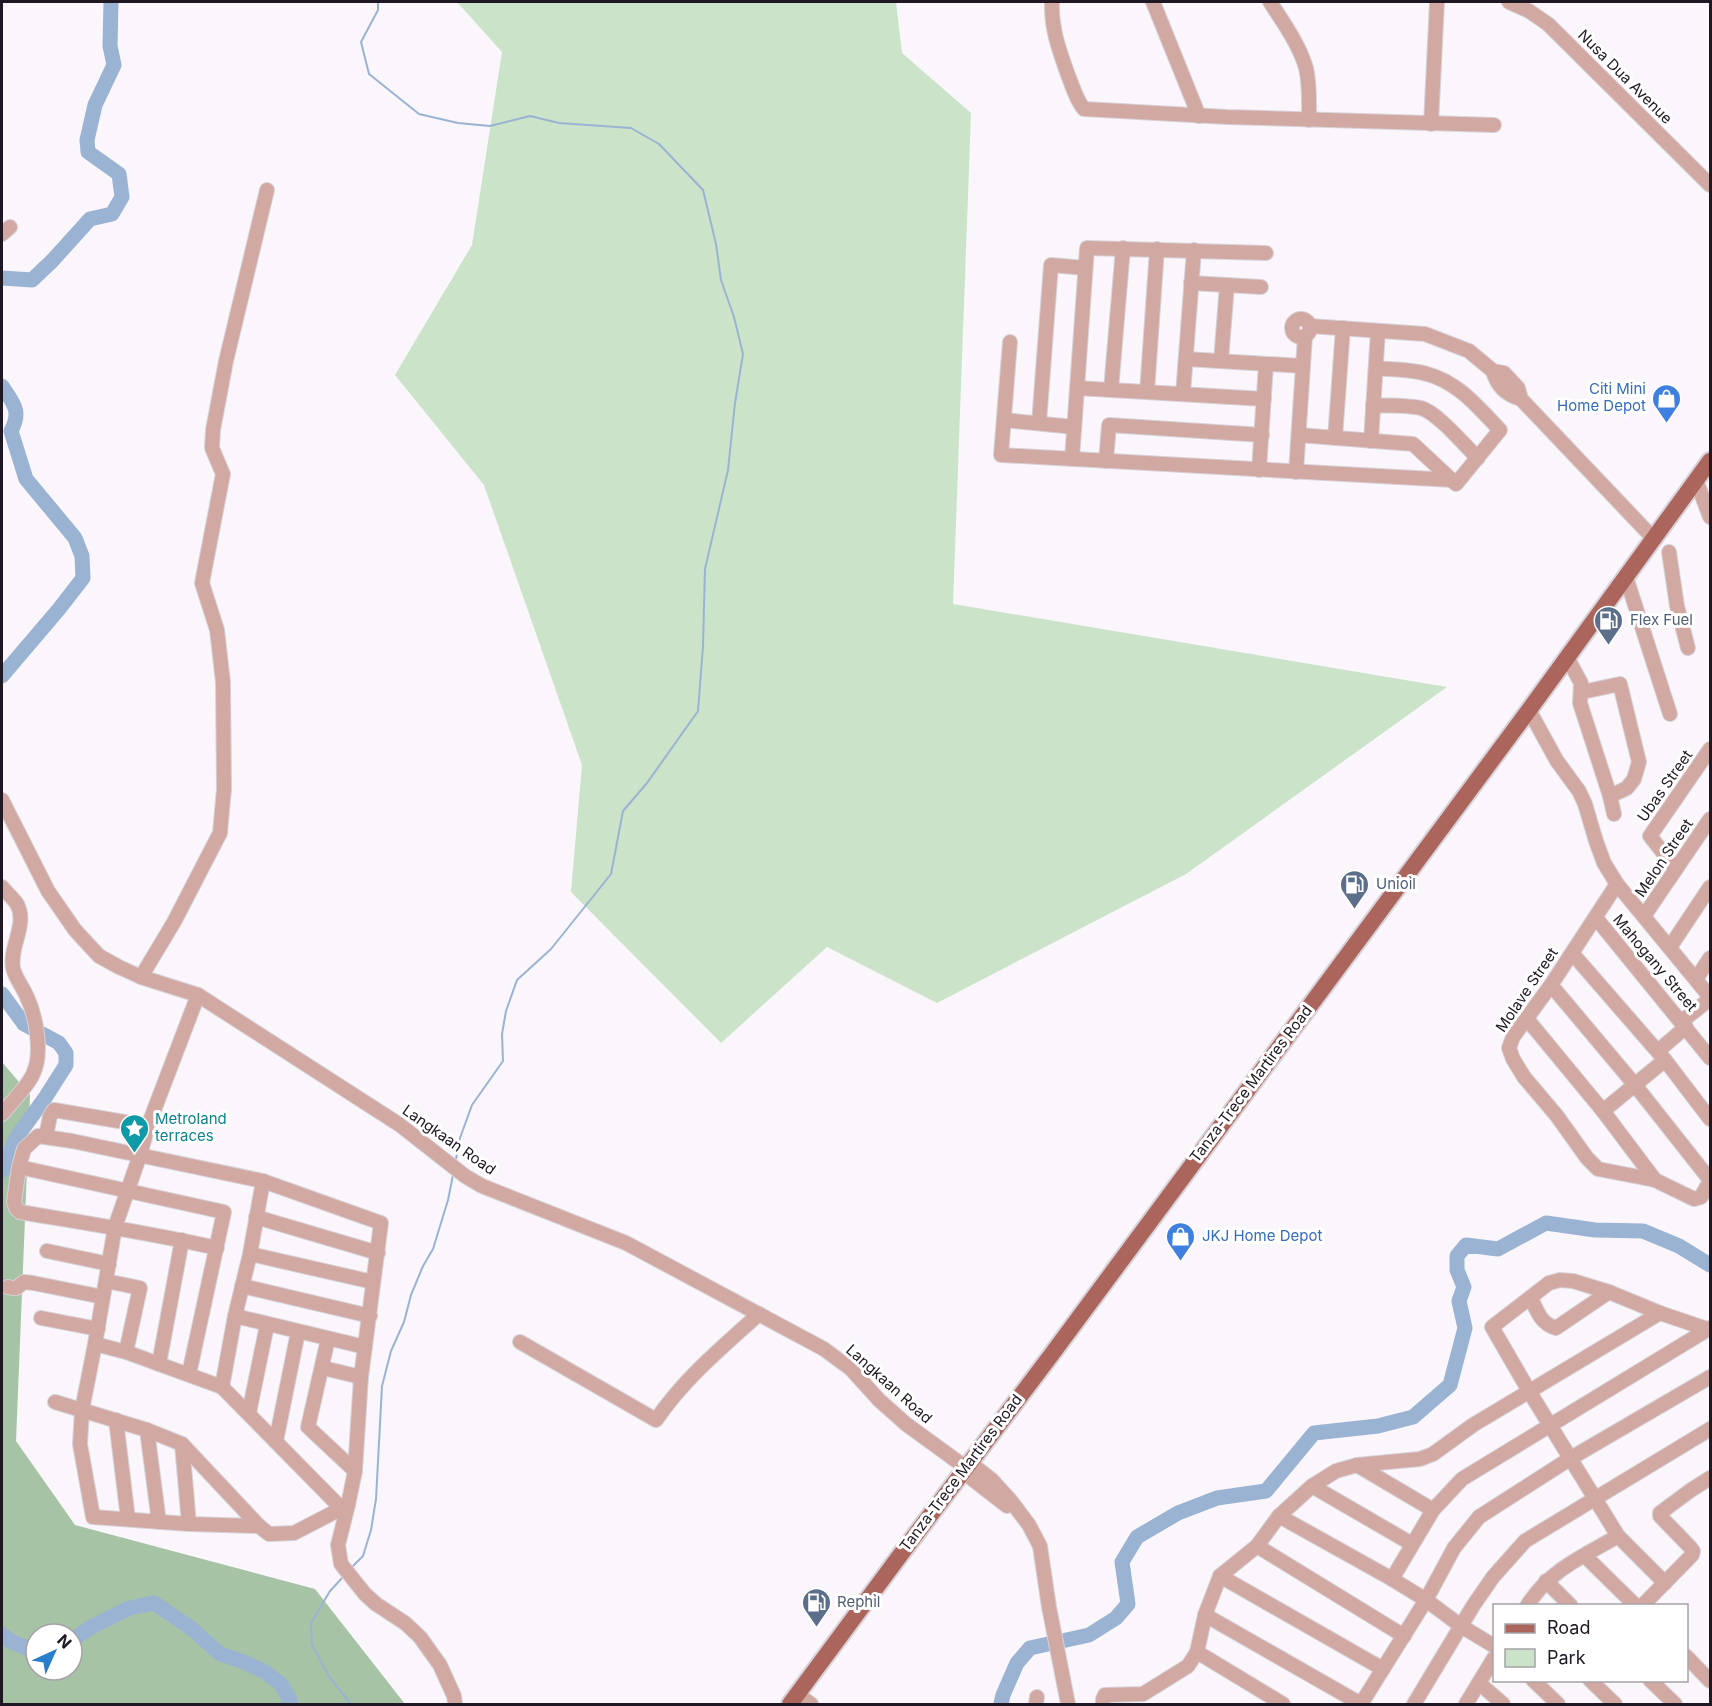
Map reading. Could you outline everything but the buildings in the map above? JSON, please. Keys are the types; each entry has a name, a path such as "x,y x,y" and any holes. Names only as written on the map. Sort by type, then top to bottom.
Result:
{"main road":[{"name":"Tanza-Trece Martires Road","path":"800,1701 965,1467 1529,710 1710,461"}],"street":[{"path":"1052,2 1055,38 1076,97 1084,109 1199,116 1494,125"},
{"path":"1153,2 1199,116"},
{"path":"1270,2 1297,46 1306,68 1309,120"},
{"path":"1431,124 1437,2"},
{"name":"Nusa Dua Avenue","path":"1509,2 1529,11 1548,24 1710,185"},
{"path":"141,977 174,922 220,833 224,789 223,682 216,630 202,583 223,474 212,448 213,430 226,362 267,190"},
{"path":"1072,459 1087,248 1266,253"},
{"path":"1111,390 1123,248"},
{"path":"1147,392 1156,249"},
{"path":"1183,394 1194,250"},
{"path":"1039,423 1051,266 1085,268"},
{"path":"1191,283 1261,287"},
{"path":"1221,361 1227,285"},
{"path":"1335,438 1343,328"},
{"path":"1296,472 1308,331 1343,328 1425,334 1469,351 1493,370 1504,374 1518,388 1521,399 1654,539"},
{"path":"1371,441 1378,331"},
{"path":"1010,342 1001,455 1452,480"},
{"path":"1186,359 1304,366"},
{"path":"1260,470 1266,364"},
{"path":"1299,435 1413,444 1456,484 1500,430 1466,396 1446,381 1419,372 1376,369"},
{"path":"1077,388 1264,399"},
{"path":"1373,405 1425,410 1478,458"},
{"path":"1004,420 1074,427"},
{"path":"1106,461 1109,425 1262,435"},
{"path":"1696,480 1710,517"},
{"path":"1669,552 1677,606 1688,648"},
{"path":"1626,577 1670,714"},
{"path":"1567,657 1581,683 1580,703 1614,814"},
{"path":"1582,692 1620,684 1639,762 1634,778 1627,788 1610,796"},
{"path":"1529,710 1557,760 1579,791 1604,862 1617,884 1710,998 1684,1024 1661,1056 1635,1085 1603,1111"},
{"name":"Ubas Street","path":"1676,869 1650,836 1710,749"},
{"name":"Langkaan Road","path":"2,800 48,891 75,930 99,956 141,977 198,995 400,1125 465,1176 482,1186 626,1243 824,1349 851,1369 879,1400 906,1424 980,1478 992,1480 1029,1525 1040,1546 1068,1704"},
{"name":"Melon Street","path":"1644,916 1710,819"},
{"name":"Molave Street","path":"1617,884 1551,985 1510,1042 1509,1047 1524,1077 1598,1169 1655,1180"},
{"path":"2,887 19,910 18,932 12,953 13,970 27,997 37,1036 37,1057 33,1074 2,1114"},
{"path":"1670,947 1710,887"},
{"name":"Mahogany Street","path":"1596,918 1710,1058"},
{"path":"1572,953 1661,1056 1710,1119"},
{"path":"1696,979 1710,958"},
{"path":"1527,1018 1603,1111 1655,1180 1690,1198 1698,1199 1703,1195 1710,1181 1635,1085 1551,985"},
{"path":"198,995 148,1126 115,1227 98,1329 81,1410 80,1444 93,1517 259,1526"},
{"path":"46,1136 50,1116 54,1110 148,1126"},
{"path":"217,1248 115,1227 20,1212 16,1209 14,1202 24,1149 38,1136 46,1136 140,1155 263,1181 381,1223 361,1377 355,1471 338,1545 341,1564 365,1594 420,1637 440,1665 454,1696 455,1704"},
{"path":"19,1167 224,1212 189,1374"},
{"path":"222,1387 263,1181"},
{"path":"256,1217 378,1253"},
{"path":"159,1364 182,1240"},
{"path":"47,1251 109,1264"},
{"path":"250,1254 373,1282"},
{"path":"1665,1583 1618,1536 1492,1327 1549,1284 1560,1280 1573,1281 1609,1292 1660,1313 1710,1329"},
{"path":"106,1281 140,1288 126,1352"},
{"path":"8,1287 16,1289 24,1282 103,1297"},
{"path":"242,1286 370,1316"},
{"path":"1531,1298 1543,1321 1556,1328 1609,1292"},
{"path":"1103,1704 1105,1695 1109,1693 1143,1694 1188,1666 1197,1652 1205,1615 1220,1576 1257,1546 1279,1516 1312,1486 1336,1471 1357,1465 1420,1459 1433,1454 1473,1425 1660,1313"},
{"path":"520,1342 656,1420 710,1357 759,1314"},
{"path":"235,1316 365,1347"},
{"path":"41,1318 98,1329"},
{"path":"249,1413 267,1325"},
{"path":"1392,1579 1433,1510 1462,1479 1710,1329"},
{"path":"276,1440 298,1332"},
{"path":"328,1339 308,1427 355,1471"},
{"path":"95,1344 126,1352 222,1387 345,1507"},
{"path":"323,1368 361,1377"},
{"path":"1205,1615 1361,1704 1426,1600 1454,1548 1479,1517 1571,1458 1710,1377"},
{"path":"55,1402 147,1430 182,1444 269,1534 294,1533 345,1507"},
{"path":"116,1420 128,1519"},
{"path":"1414,1704 1461,1626 1493,1577 1513,1552 1525,1541 1710,1429"},
{"path":"147,1430 159,1522"},
{"path":"182,1444 189,1524"},
{"path":"1357,1465 1433,1510"},
{"path":"1643,1604 1692,1555 1693,1551 1660,1516 1660,1513 1710,1478"},
{"path":"1312,1486 1412,1544"},
{"path":"1279,1516 1392,1579 1493,1645"},
{"path":"1528,1604 1534,1594 1555,1573 1618,1536"},
{"path":"1257,1546 1404,1636"},
{"path":"1585,1556 1635,1604"},
{"path":"1220,1576 1383,1669"},
{"path":"1546,1581 1570,1604"},
{"path":"1197,1652 1283,1704"},
{"path":"1688,1658 1710,1681"},
{"path":"1466,1704 1493,1660"},
{"path":"1535,1682 1558,1704"},
{"path":"1592,1682 1615,1704"},
{"path":"1652,1682 1675,1704"},
{"path":"1479,1683 1503,1704"}],"green space":[{"path":"457,2 896,2 902,53 971,113 953,604 1447,687 1186,874 937,1003 827,947 721,1043 571,892 582,765 484,485 395,375 472,245 502,52"},
{"path":"2,1062 30,1095 16,1441 75,1525 315,1589 405,1704 2,1704"}],"waterway":[{"path":"2,278 32,280 90,219 112,214 122,197 119,174 88,152 87,140 95,105 114,65 110,46 111,2"},
{"path":"378,2 378,10 361,42 369,74 419,114 458,123 490,126 530,116 559,123 631,128 659,144 703,190 716,244 721,280 734,317 743,354 728,470 705,569 698,711 647,783 623,811 611,874 551,949 517,980 506,1011 502,1034 503,1061 472,1105 460,1138 456,1159"},
{"path":"2,386 15,407 16,418 11,431 26,479 75,538 82,556 83,578 2,676"},
{"path":"2,994 24,1024 59,1043 66,1053 66,1065 16,1138 2,1171"},
{"path":"352,1567 363,1556 371,1530 376,1499 382,1386 391,1351 404,1322 411,1295 433,1249 453,1175"},
{"path":"1001,1704 1017,1663 1030,1648 1089,1635 1116,1618 1128,1604 1122,1562 1137,1537 1178,1513 1217,1498 1266,1491 1314,1433 1378,1426 1413,1417 1450,1385 1465,1328 1459,1301 1464,1287 1457,1270 1457,1256 1466,1245 1498,1249 1546,1223 1595,1230 1643,1231 1679,1246 1710,1265"},
{"path":"343,1577 330,1591 311,1623 312,1645 330,1678 351,1704"},
{"path":"84,1632 129,1608 154,1603 191,1628 220,1654 265,1672 281,1684 290,1700 288,1704"},
{"path":"2,1634 10,1641 24,1647"}],"place":[{"name":"Citi Mini Home Depot","path":"1667,424"},
{"name":"Flex Fuel","path":"1609,646"},
{"name":"Unioil","path":"1355,910"},
{"name":"Metroland terraces","path":"134,1154"},
{"name":"JKJ Home Depot","path":"1181,1262"},
{"name":"Rephil","path":"816,1628"}]}
